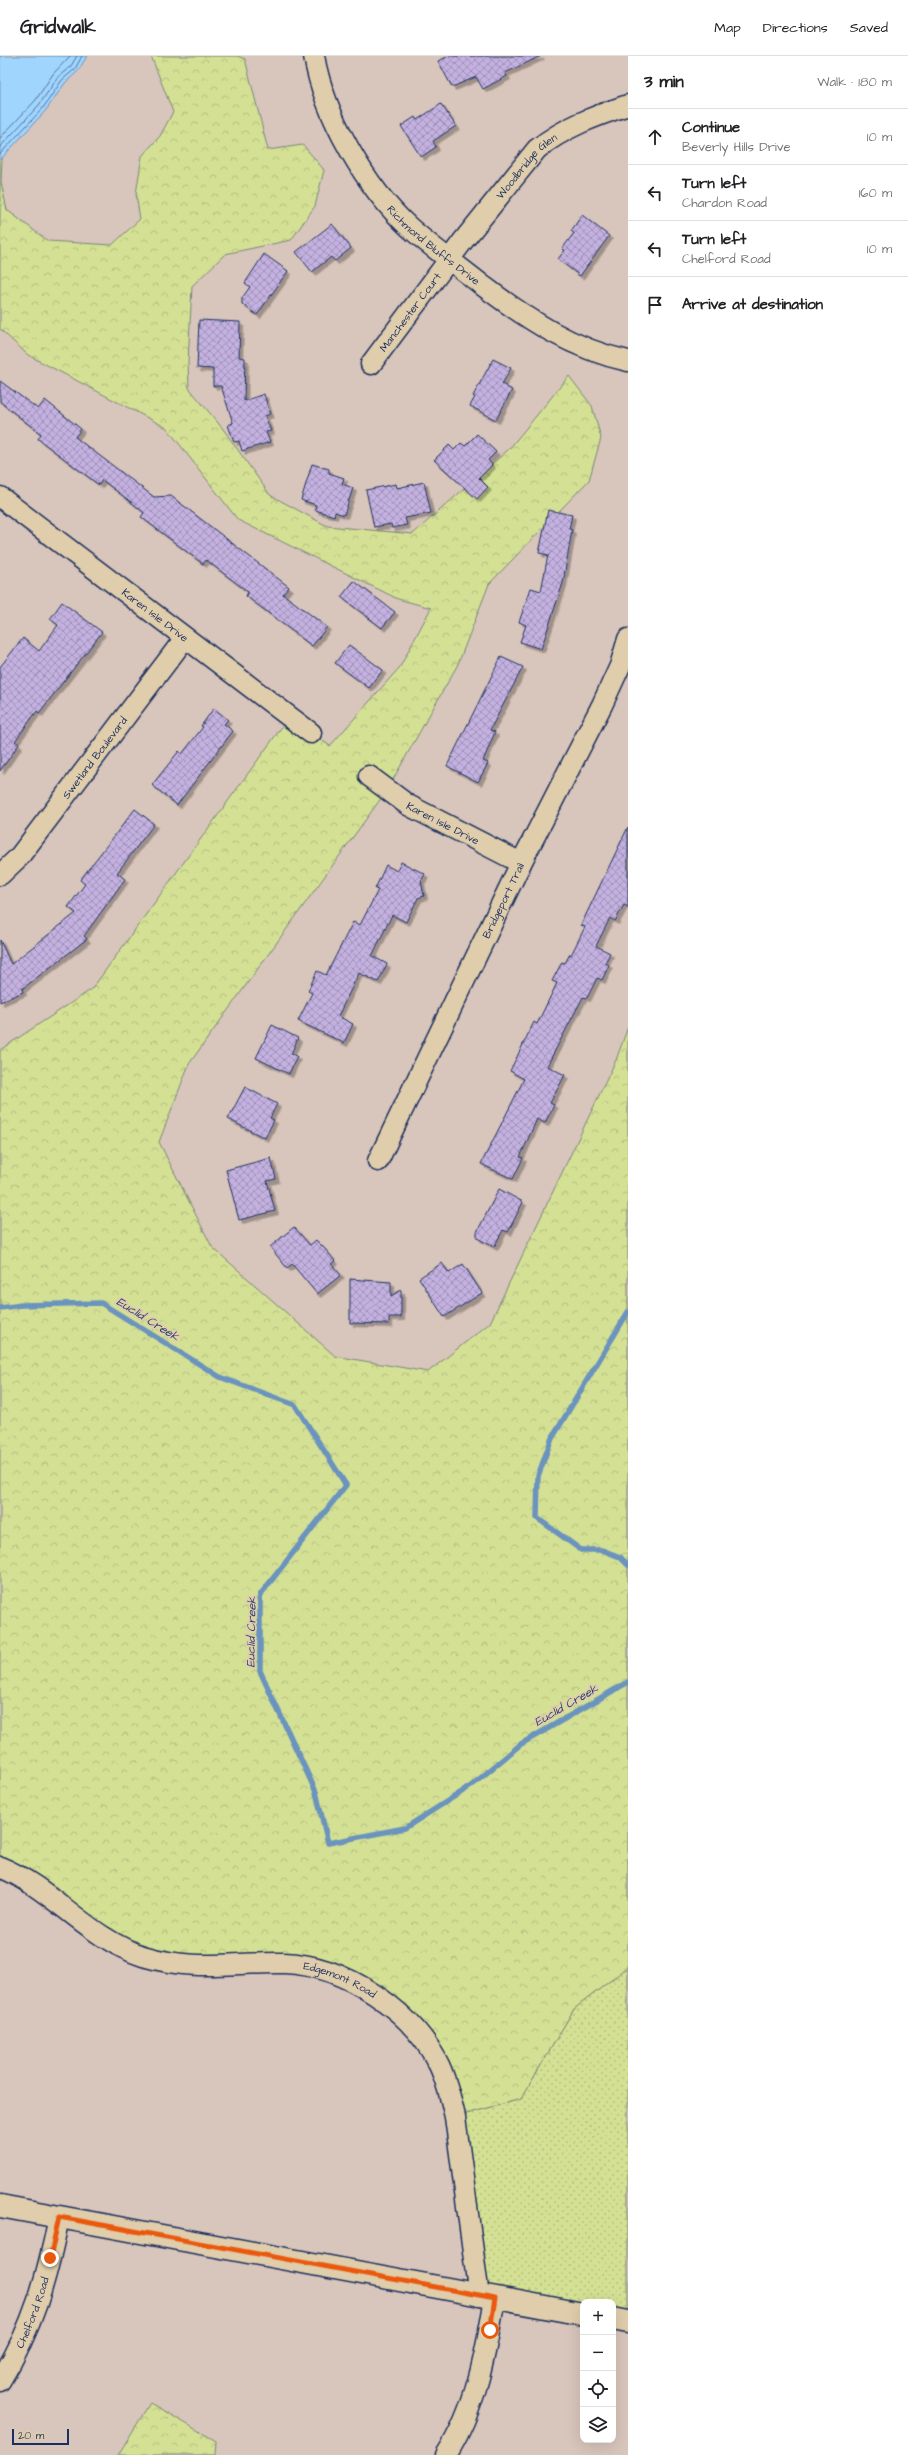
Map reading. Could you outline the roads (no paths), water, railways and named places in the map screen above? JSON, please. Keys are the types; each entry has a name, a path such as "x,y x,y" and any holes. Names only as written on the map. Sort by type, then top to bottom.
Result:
{"main road":[{"path":"0,2206 580,2313"},
{"path":"616,2320 628,2322"}],"street":[{"name":"Richmond Bluffs Drive","path":"314,56 316,68 334,119 358,164 376,189 410,228 518,312 556,335 584,349 628,361"},
{"name":"Woodbridge Glen","path":"449,259 515,175 537,150 552,137 575,125 628,105"},
{"name":"Manchester Court","path":"371,364 449,259"},
{"name":"Karen Isle Drive","path":"0,497 311,733"},
{"name":"Swetland Boulevard","path":"0,875 19,857 185,638"},
{"name":"Bridgeport Trail","path":"378,1161 522,863 602,705 620,666 628,640"},
{"name":"Karen Isle Drive","path":"369,776 408,805 522,863"},
{"name":"Edgemont Road","path":"0,1867 37,1888 83,1923 113,1942 142,1955 176,1965 204,1966 285,1963 312,1968 347,1979 366,1989 392,2008 422,2038 438,2064 448,2089 455,2117 487,2297 489,2338 477,2384 465,2420 446,2455"},
{"name":"Chelford Road","path":"0,2382 19,2350 33,2320 43,2289 59,2217"}],"water":[{"path":"0,56 87,56 78,71 65,83 46,110 0,160"}],"waterway":[{"name":"Euclid Creek","path":"0,1308 22,1305 101,1303 220,1377 295,1405 346,1485 260,1595 260,1671 316,1792 328,1843 405,1828 471,1786 521,1744 628,1682"},
{"path":"628,1312 551,1440 538,1476 537,1518 581,1550 602,1550 620,1557 628,1565"}]}
